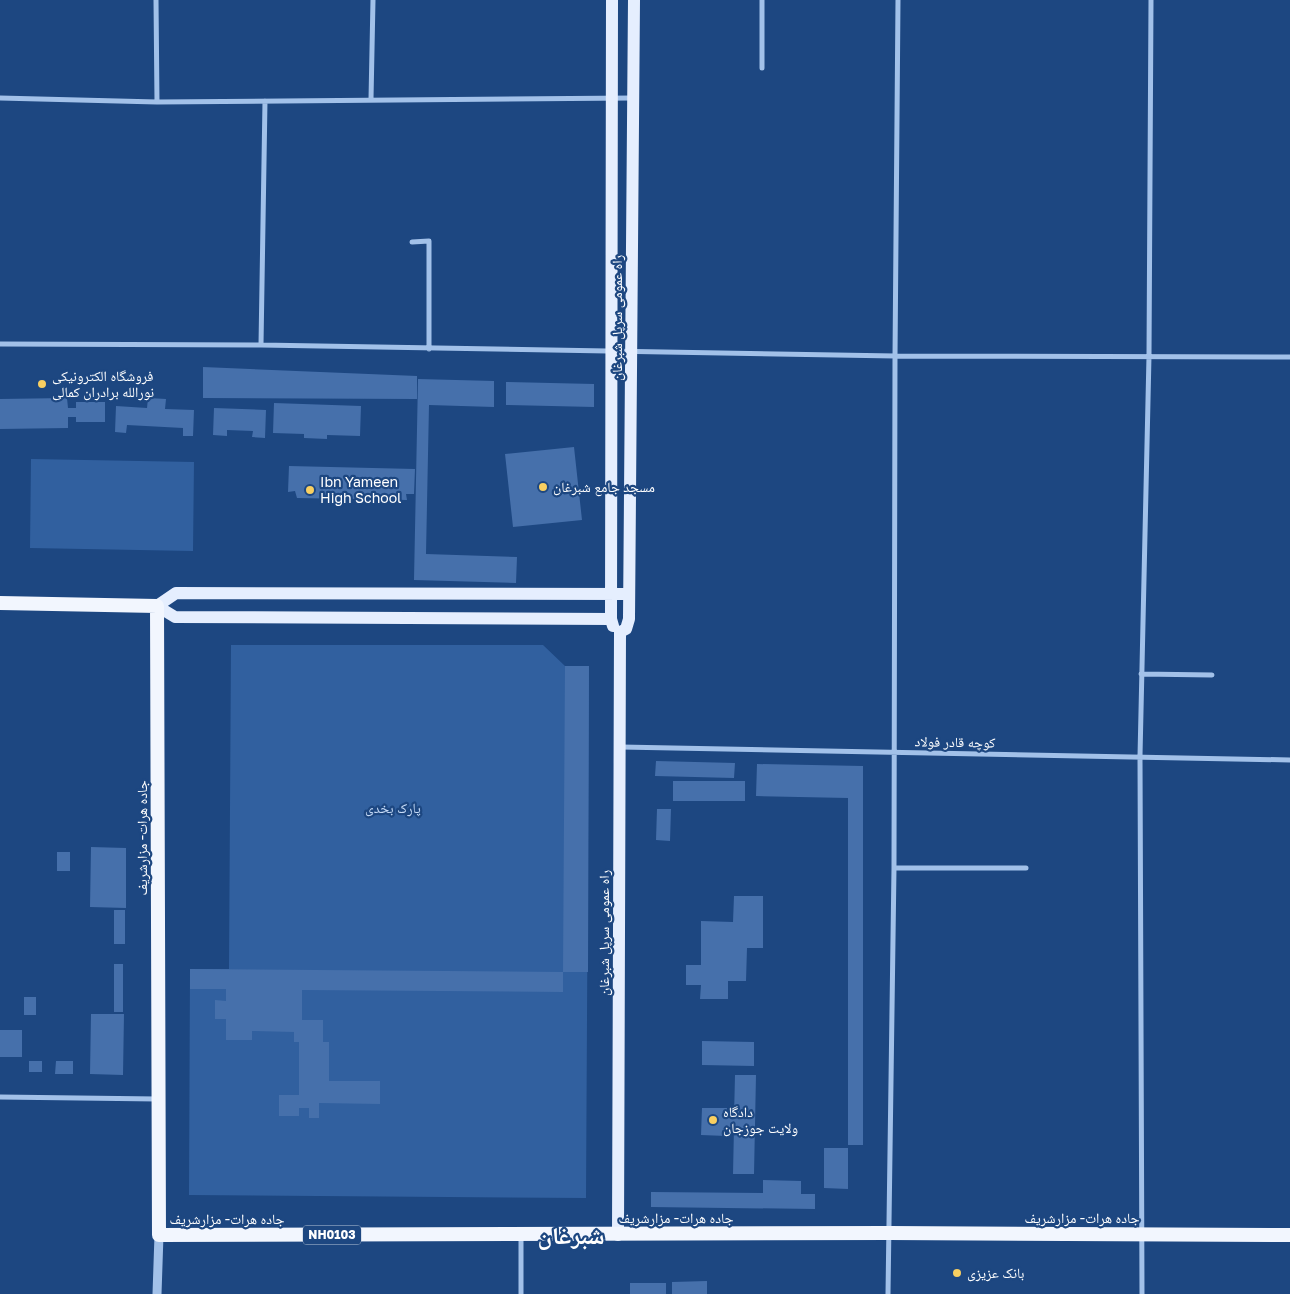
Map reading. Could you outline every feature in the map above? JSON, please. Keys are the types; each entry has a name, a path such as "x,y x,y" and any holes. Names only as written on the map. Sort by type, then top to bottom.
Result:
{"highway":[{"path":"0,604 157,606"},
{"name":"جاده هرات- مزارشریف","path":"157,606 159,1235 889,1233 1290,1235"}],"main road":[{"name":"راه عمومی سرپل شبرغان","path":"611,619 612,0"},
{"name":"راه عمومی سرپل شبرغان","path":"618,1235 620,632 626,629 629,619 634,0"},
{"path":"620,632 613,628 611,619 175,617 157,606 176,593 629,594"}],"street":[{"path":"156,0 157,102"},
{"path":"371,99 372,0"},
{"path":"762,0 762,68"},
{"path":"888,1294 895,752 895,356 898,0"},
{"path":"1142,1294 1140,756 1149,356 1151,0"},
{"path":"0,98 157,102 633,98"},
{"path":"261,345 265,101"},
{"path":"412,242 429,241 429,349"},
{"path":"0,344 261,345 895,356 1290,357"},
{"path":"1142,674 1212,675"},
{"name":"کوچه قادر فولاد","path":"620,747 1290,760"},
{"path":"894,868 1026,868"},
{"path":"0,1097 158,1098"},
{"path":"157,1294 159,1235"},
{"path":"521,1235 521,1294"}],"green space":[{"path":"31,459 194,462 193,551 30,548"},
{"name":"پارک بخدی","path":"231,645 543,645 565,666 589,666 586,1198 189,1195 190,969 229,969"}],"building":[{"path":"203,367 417,376 417,399 203,398"},
{"path":"418,379 494,381 494,407 429,405 426,554 517,557 516,583 414,580"},
{"path":"506,382 594,384 594,407 506,405"},
{"path":"67,398 68,408 76,408 76,402 105,402 105,422 76,422 76,417 68,417 68,428 0,429 0,399"},
{"path":"148,398 166,399 165,409 194,410 193,436 183,436 183,428 127,425 126,433 115,432 116,406 147,408"},
{"path":"274,403 361,406 360,436 327,435 327,439 304,438 304,434 273,433"},
{"path":"214,408 266,410 265,438 252,437 253,431 227,430 227,436 213,435"},
{"name":"مسجد جامع شبرغان","path":"574,447 582,520 513,527 505,454"},
{"path":"289,466 415,469 414,494 406,494 407,500 297,498 295,491 288,492"},
{"path":"565,666 589,666 588,972 563,972"},
{"path":"656,761 735,763 734,778 655,776"},
{"path":"757,764 863,766 863,1145 848,1145 848,798 756,796"},
{"path":"673,781 745,781 745,801 673,801"},
{"path":"657,809 671,809 670,841 656,840"},
{"path":"91,847 126,848 126,908 90,907"},
{"path":"57,852 70,852 70,871 57,871"},
{"path":"734,896 763,896 763,948 747,948 746,981 728,981 728,999 700,999 701,985 686,985 686,965 701,965 701,921 733,922"},
{"path":"114,910 125,910 125,944 114,944"},
{"path":"114,964 123,964 123,1012 114,1012"},
{"path":"190,969 563,972 563,992 302,990 302,1020 323,1020 323,1042 329,1042 329,1081 380,1081 380,1104 319,1103 319,1118 309,1118 309,1108 299,1108 299,1116 279,1116 279,1095 299,1095 299,1042 294,1042 294,1032 252,1031 252,1040 226,1040 226,1019 215,1019 215,1000 226,1001 226,989 190,989"},
{"path":"24,997 36,997 36,1015 24,1015"},
{"path":"91,1014 124,1014 123,1075 90,1074"},
{"path":"0,1030 22,1030 22,1057 0,1057"},
{"path":"702,1041 754,1042 754,1066 702,1065"},
{"path":"29,1061 42,1061 42,1072 29,1072"},
{"path":"56,1061 73,1061 73,1074 55,1074"},
{"path":"735,1075 756,1075 754,1174 733,1174 734,1127 726,1127 726,1136 701,1135 702,1108 727,1108 726,1117 734,1117"},
{"path":"824,1148 848,1148 848,1189 824,1188"},
{"path":"763,1180 801,1181 801,1194 815,1194 815,1209 651,1207 651,1192 763,1193"},
{"path":"707,1281 707,1294 672,1294 672,1282"},
{"path":"630,1283 666,1283 666,1294 630,1294"}],"place":[{"name":"فروشگاه الکترونیکی نورالله برادران کمالی","path":"42,384"},
{"name":"مسجد جامع شبرغان","path":"543,487"},
{"name":"Ibn Yameen High School","path":"310,490"},
{"name":"دادگاه ولایت جوزجان","path":"713,1120"},
{"name":"بانک عزیزی","path":"957,1273"}],"district":[{"name":"شبرغان","path":"571,1236"}]}
